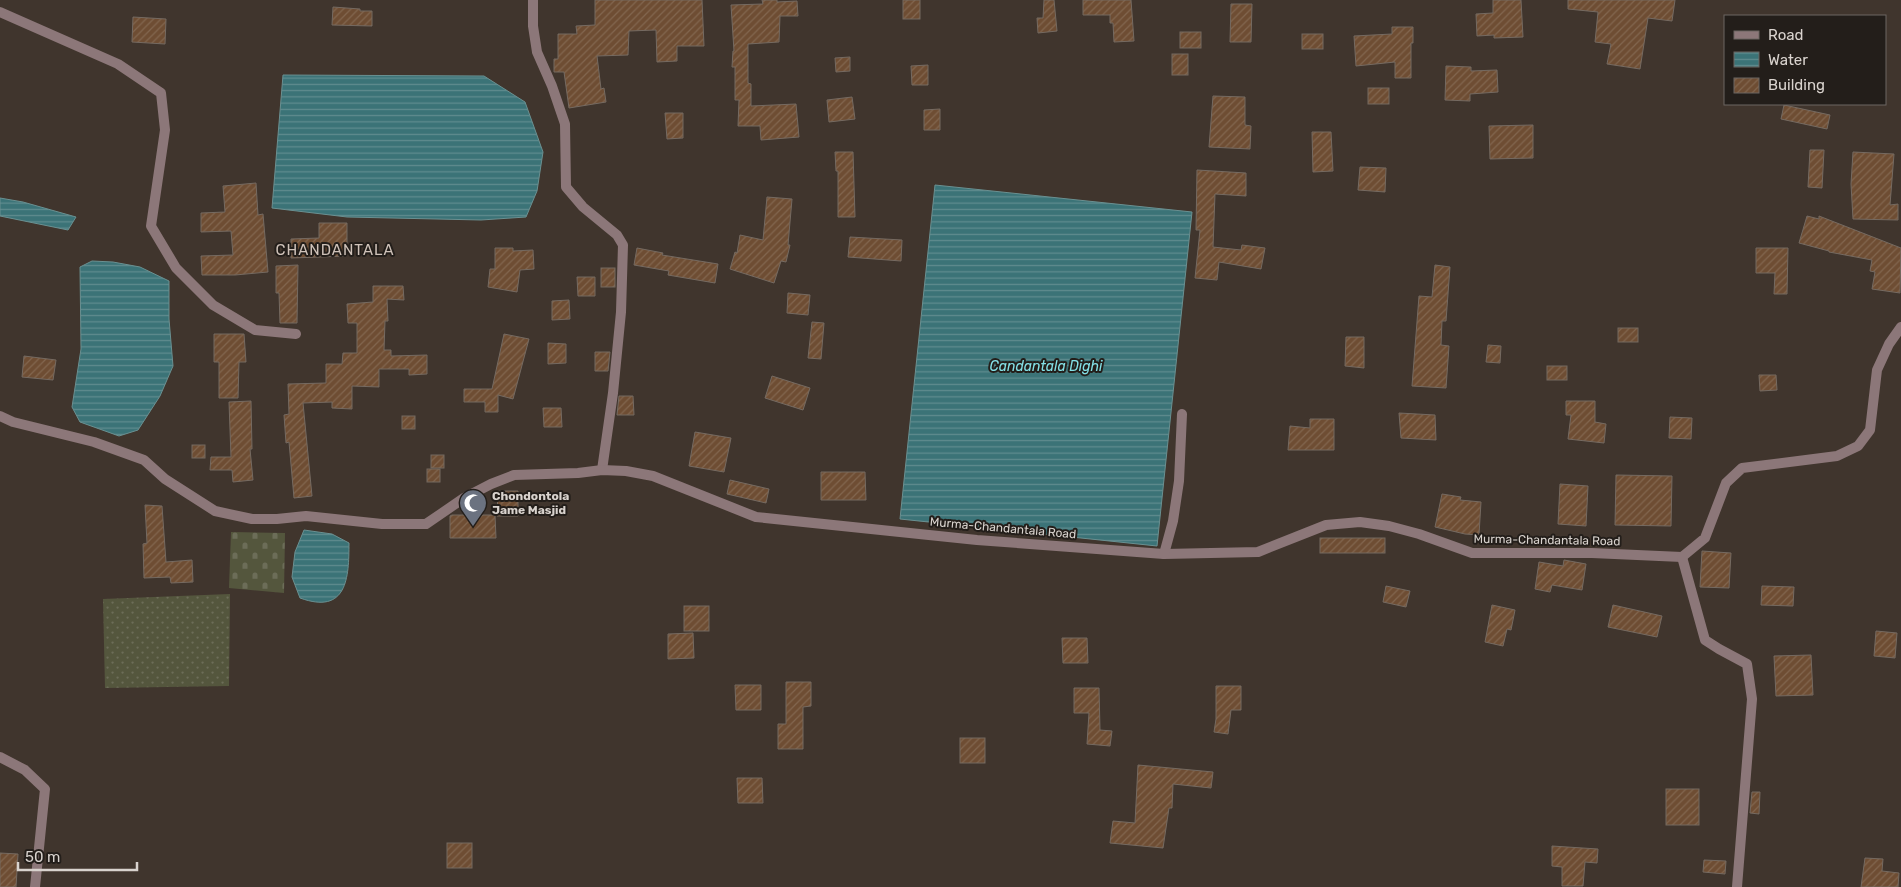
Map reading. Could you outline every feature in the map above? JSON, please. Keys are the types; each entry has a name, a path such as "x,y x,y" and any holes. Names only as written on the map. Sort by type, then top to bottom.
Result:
{"street":[{"path":"533,0 533,26 537,52 552,86 565,124 566,187 583,207 618,235 623,245 621,312 613,393 602,470"},
{"path":"0,12 118,64 160,93 165,130 151,226 176,268 213,304 255,330 296,334"},
{"path":"1737,887 1752,699 1747,664 1705,640 1682,557 1705,538 1726,483 1742,468 1837,456 1858,446 1870,430 1878,370 1889,344 1901,327"},
{"path":"1164,554 1173,521 1180,481 1182,414"},
{"name":"Murma-Chandantala Road","path":"0,416 13,422 94,442 144,460 165,479 215,511 252,519 306,516 382,524 426,524 464,498 490,484 514,475 578,473 602,470 626,471 653,476 756,517 977,540 1164,554 1258,552 1326,525 1360,522 1389,526 1472,552 1592,553 1682,557"},
{"path":"0,757 25,770 46,789 34,887"}],"green space":[{"path":"231,532 285,533 284,593 229,588"},
{"path":"230,594 229,686 105,688 103,599"}],"water":[{"path":"283,75 484,76 525,102 543,152 537,191 526,217 481,220 347,217 272,208"},
{"name":"Candantala Dighi","path":"935,185 1192,212 1157,546 900,519"},
{"path":"0,198 23,202 76,217 68,230 0,216"},
{"path":"92,261 113,262 140,267 169,281 169,319 173,366 160,396 138,430 119,436 80,422 72,407 81,349 80,267"},
{"path":"304,530 332,534 349,543 346,580 342,590 336,597 327,602 316,602 300,598 292,577 295,552"}],"building":[{"path":"595,0 702,0 704,46 677,46 677,61 657,62 656,30 629,31 628,55 597,56 601,89 604,88 606,102 569,108 564,72 554,72 554,59 558,59 558,34 577,34 576,26 595,25"},
{"path":"762,0 777,0 777,2 797,1 798,16 780,16 779,42 748,44 748,83 751,84 751,106 796,104 799,137 761,140 760,126 738,126 739,100 735,100 735,67 732,67 734,51 731,5 763,4"},
{"path":"903,0 920,0 920,19 903,19"},
{"path":"1044,0 1054,0 1057,31 1038,33 1037,18 1043,18"},
{"path":"1083,0 1131,0 1134,41 1114,42 1113,23 1110,23 1110,15 1083,15"},
{"path":"1493,0 1521,0 1523,37 1494,38 1494,35 1477,36 1476,14 1493,13"},
{"path":"1568,0 1675,0 1672,21 1648,18 1640,69 1607,64 1611,44 1595,42 1598,12 1568,9"},
{"path":"1231,4 1252,4 1251,42 1230,42"},
{"path":"333,7 372,11 372,26 332,25"},
{"path":"133,17 166,19 165,44 132,42"},
{"path":"1392,27 1413,27 1411,78 1395,78 1395,62 1356,66 1354,36 1392,34"},
{"path":"1180,32 1201,32 1201,48 1180,48"},
{"path":"1302,34 1323,34 1323,49 1302,49"},
{"path":"1172,54 1188,54 1188,75 1172,75"},
{"path":"850,57 850,71 836,72 835,58"},
{"path":"928,65 928,85 912,85 911,66"},
{"path":"1446,66 1471,67 1471,71 1497,70 1498,92 1470,94 1470,101 1445,100"},
{"path":"1368,88 1389,88 1389,104 1368,104"},
{"path":"1213,96 1245,97 1245,125 1251,126 1250,149 1209,147"},
{"path":"852,97 855,119 829,122 827,100"},
{"path":"1784,105 1830,115 1827,129 1781,119"},
{"path":"940,109 940,130 924,130 924,110"},
{"path":"665,113 683,113 683,138 667,139"},
{"path":"1533,125 1533,158 1490,159 1489,126"},
{"path":"1312,132 1331,132 1333,171 1313,172"},
{"path":"1810,150 1824,150 1822,188 1808,187"},
{"path":"835,152 853,152 855,217 838,217 838,171 836,171"},
{"path":"1853,152 1894,154 1890,205 1898,204 1898,220 1853,219 1851,184"},
{"path":"1360,167 1386,168 1385,192 1358,190"},
{"path":"1197,170 1246,173 1246,196 1215,194 1213,247 1241,250 1242,245 1265,248 1261,269 1219,262 1217,280 1195,278 1200,230 1196,230"},
{"path":"256,183 258,215 263,214 268,272 202,275 201,256 233,255 231,231 201,232 201,213 225,212 223,186"},
{"path":"767,197 792,199 788,245 790,245 786,262 781,261 774,283 730,269 735,252 737,253 740,235 763,240"},
{"path":"1807,216 1819,219 1819,216 1901,248 1900,293 1872,289 1875,272 1870,271 1872,260 1829,252 1799,243"},
{"path":"319,223 347,223 347,256 291,258 291,239 319,238"},
{"path":"850,237 902,240 901,261 848,257"},
{"path":"495,248 513,248 513,251 533,250 534,269 520,270 517,292 488,287 490,269 495,269"},
{"path":"637,248 663,253 662,255 718,264 715,283 668,275 669,271 634,265"},
{"path":"1756,248 1788,248 1787,294 1774,294 1775,273 1756,273"},
{"path":"298,265 297,323 280,323 279,293 276,293 276,266"},
{"path":"1435,265 1450,267 1446,321 1442,321 1441,345 1449,346 1446,388 1412,386 1419,296 1432,297"},
{"path":"601,268 615,268 615,287 601,287"},
{"path":"577,277 595,277 595,296 578,296"},
{"path":"373,286 403,286 404,300 387,299 388,321 385,321 384,350 391,350 391,356 427,355 427,374 409,375 409,369 379,369 379,387 352,386 352,409 332,408 332,402 303,403 312,496 294,498 289,442 286,443 284,415 289,414 288,384 326,383 326,364 342,364 343,353 357,353 357,323 348,323 347,304 373,302"},
{"path":"788,293 810,295 808,315 787,313"},
{"path":"569,300 570,319 552,320 552,301"},
{"path":"812,322 824,323 821,359 808,358"},
{"path":"1618,328 1638,328 1638,342 1618,342"},
{"path":"214,334 244,334 246,362 239,362 238,398 219,398 219,362 214,362"},
{"path":"504,334 529,339 513,399 498,395 498,412 485,412 485,402 464,402 464,389 492,389"},
{"path":"1346,337 1364,337 1364,368 1345,366"},
{"path":"548,343 566,344 566,363 548,364"},
{"path":"1488,345 1501,346 1500,363 1486,362"},
{"path":"595,352 610,352 608,371 595,371"},
{"path":"24,356 56,360 53,380 22,377"},
{"path":"1547,366 1567,366 1567,380 1547,380"},
{"path":"1759,375 1776,375 1777,390 1760,391"},
{"path":"772,376 810,388 803,410 765,398"},
{"path":"619,396 633,396 634,415 617,415"},
{"path":"251,401 252,449 250,449 253,480 233,482 232,470 210,470 211,457 231,457 229,402"},
{"path":"1566,401 1595,401 1595,422 1606,424 1604,443 1568,439 1571,415 1566,415"},
{"path":"543,408 561,408 562,427 544,427"},
{"path":"1399,413 1435,415 1436,440 1401,438"},
{"path":"402,416 415,416 415,429 402,429"},
{"path":"1670,417 1692,418 1691,439 1669,438"},
{"path":"1310,419 1334,419 1334,450 1288,450 1290,426 1310,428"},
{"path":"695,432 731,438 724,472 689,466"},
{"path":"192,445 205,445 205,458 192,458"},
{"path":"431,455 444,455 444,468 431,468"},
{"path":"427,469 440,469 440,482 427,482"},
{"path":"821,472 865,472 866,500 821,500"},
{"path":"1616,475 1672,476 1671,526 1615,525"},
{"path":"730,480 769,489 766,503 727,494"},
{"path":"1560,484 1588,486 1586,526 1558,524"},
{"path":"498,491 518,491 518,516 497,516"},
{"path":"1442,494 1461,497 1460,500 1481,502 1479,535 1465,534 1435,527"},
{"path":"145,505 162,506 166,562 192,560 193,582 171,583 170,577 144,578 143,544 147,543"},
{"name":"Chondontola Jame Masjid","path":"495,515 496,538 450,538 450,516"},
{"path":"1320,538 1385,538 1385,553 1320,553"},
{"path":"1702,551 1731,553 1729,588 1700,587"},
{"path":"1564,560 1586,564 1582,590 1552,585 1550,592 1535,589 1539,562 1563,566"},
{"path":"1386,586 1410,591 1406,607 1383,602"},
{"path":"1762,586 1794,587 1793,606 1761,605"},
{"path":"1492,605 1515,610 1511,630 1507,629 1503,646 1485,642"},
{"path":"1613,605 1662,616 1657,637 1608,627"},
{"path":"684,606 709,606 709,631 684,631"},
{"path":"1876,631 1897,633 1895,658 1874,656"},
{"path":"693,633 694,658 668,659 668,634"},
{"path":"1062,638 1087,638 1088,663 1063,663"},
{"path":"1811,655 1813,695 1776,696 1774,656"},
{"path":"786,682 811,682 811,706 803,707 803,749 778,749 778,724 786,724"},
{"path":"735,685 761,685 761,710 736,710"},
{"path":"1216,686 1241,686 1241,710 1231,710 1228,734 1214,732"},
{"path":"1074,688 1099,688 1100,730 1112,731 1110,746 1087,744 1089,713 1074,713"},
{"path":"960,738 985,738 985,763 960,763"},
{"path":"1138,765 1213,772 1211,788 1173,784 1172,808 1169,808 1163,848 1110,843 1113,821 1135,823"},
{"path":"737,778 762,778 763,803 738,803"},
{"path":"1666,789 1699,789 1699,825 1666,825"},
{"path":"1752,792 1760,792 1759,814 1750,813"},
{"path":"447,843 472,843 472,868 447,868"},
{"path":"1552,846 1598,849 1597,863 1585,862 1583,886 1562,886 1562,867 1552,866"},
{"path":"0,853 18,854 16,887 0,887"},
{"path":"1865,858 1883,859 1882,871 1899,873 1898,887 1861,887"},
{"path":"1704,860 1726,861 1725,874 1703,872"}],"place":[{"name":"Chondontola Jame Masjid","path":"473,527"}],"district":[{"name":"CHANDANTALA","path":"335,250"}]}
